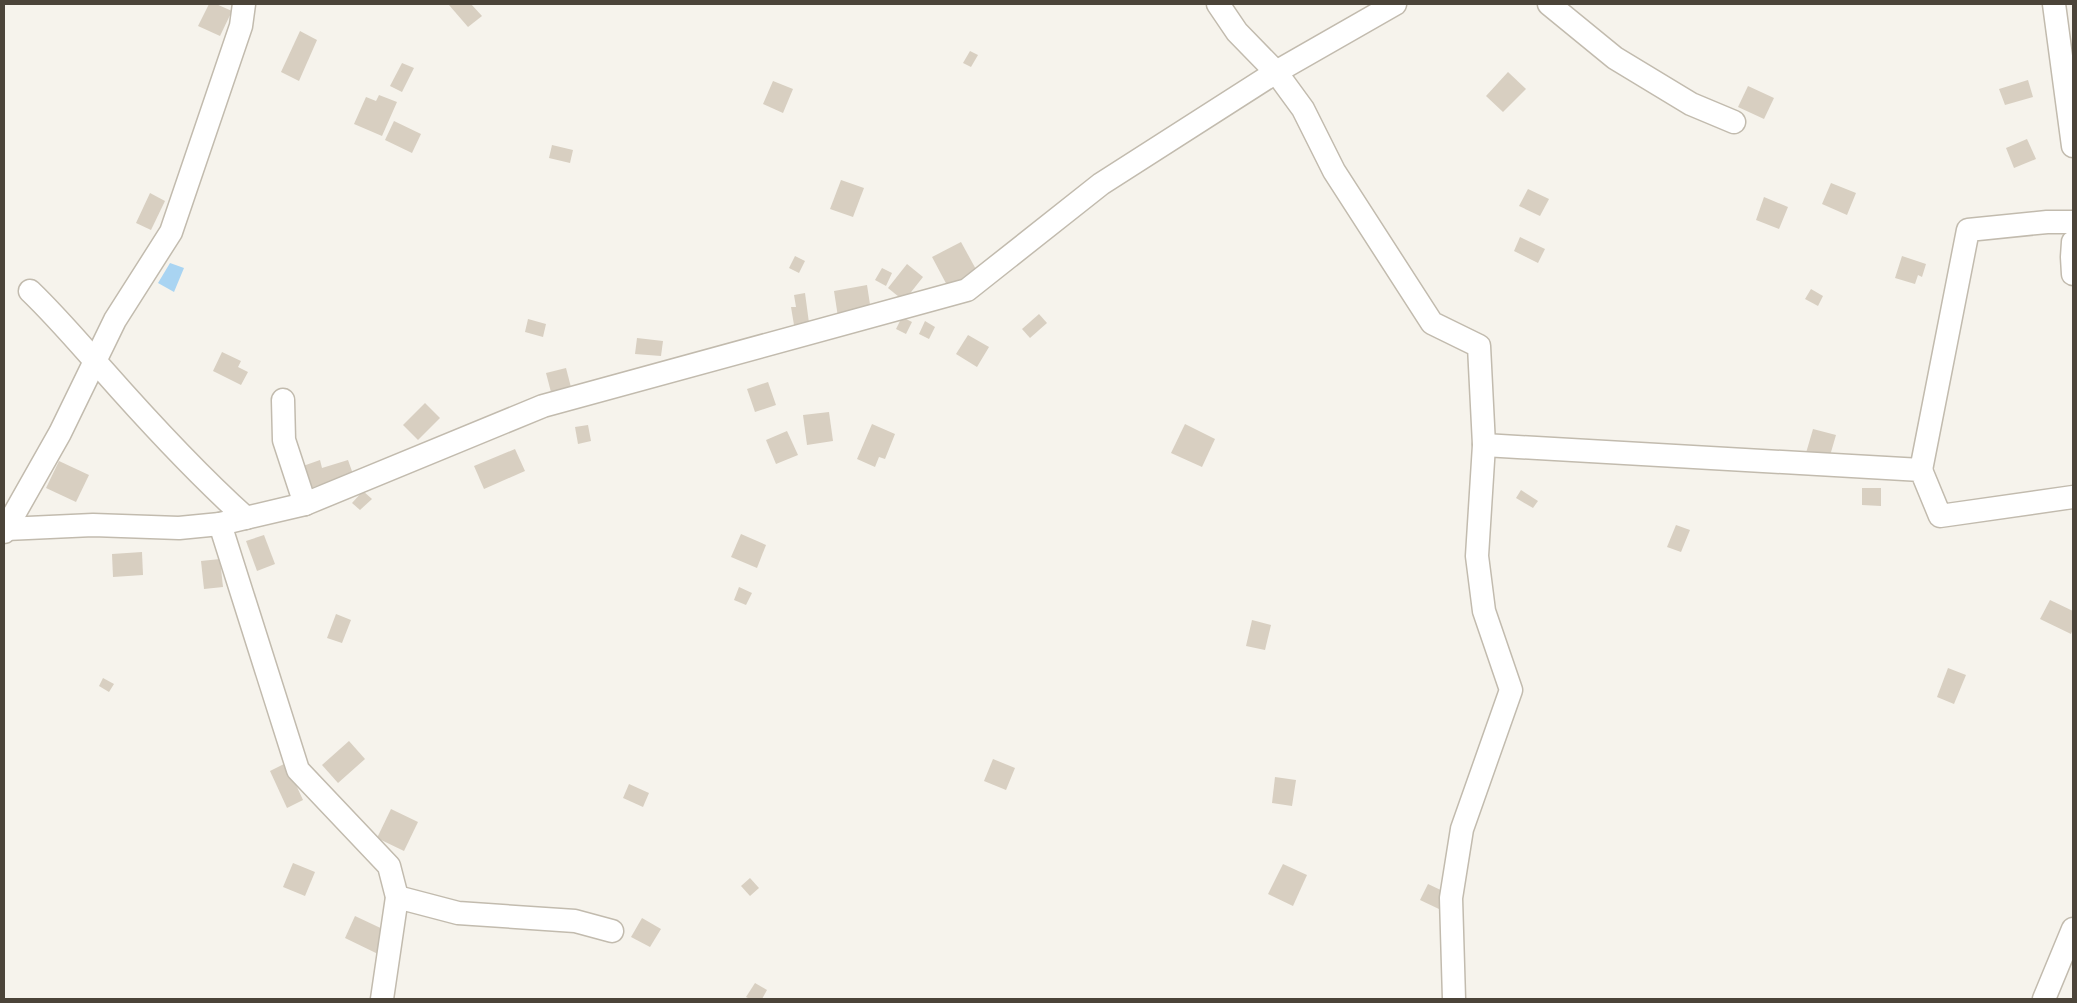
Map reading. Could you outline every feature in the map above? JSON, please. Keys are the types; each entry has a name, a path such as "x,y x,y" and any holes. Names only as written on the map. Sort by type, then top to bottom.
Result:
{"street":[{"path":"5,530 60,433 115,320 171,232 241,26 244,4"},
{"path":"1218,4 1237,32 1276,72 1302,109 1334,171 1374,230 1432,323 1479,346 1484,445 1477,556 1484,612 1511,690 1462,829 1451,898 1454,999"},
{"path":"5,530 93,525 179,528 220,524 306,504 543,406 967,290 1101,184 1276,72 1395,4"},
{"path":"1549,4 1615,58 1691,104 1734,122"},
{"path":"2054,4 2073,146"},
{"path":"2073,222 2047,222 1968,230 1921,470 1940,516 2073,496"},
{"path":"2073,242 2073,274"},
{"path":"30,291 61,320 95,361 185,460 246,518"},
{"path":"283,400 284,440 306,504"},
{"path":"1484,445 1921,470"},
{"path":"220,524 298,770 389,866 397,897 382,999"},
{"path":"397,897 458,912 574,921 612,931"},
{"path":"2044,999 2073,929"}],"water":[{"path":"170,263 184,268 174,292 158,283"}],"building":[{"path":"209,4 216,4 232,11 220,36 198,26"},
{"path":"471,4 482,16 468,27 449,5"},
{"path":"300,31 317,40 299,81 281,72"},
{"path":"970,51 978,55 971,67 963,63"},
{"path":"402,63 414,68 402,92 390,86"},
{"path":"1508,72 1526,89 1503,112 1486,96"},
{"path":"2028,80 2033,97 2005,105 1999,89"},
{"path":"773,81 793,89 783,113 763,104"},
{"path":"1748,86 1774,98 1764,119 1738,107"},
{"path":"379,95 397,102 382,136 354,124 366,97 376,101"},
{"path":"394,121 421,134 412,153 385,140"},
{"path":"2027,139 2036,159 2014,168 2006,148"},
{"path":"552,145 573,150 570,163 549,158"},
{"path":"841,180 864,188 853,217 830,209"},
{"path":"1831,183 1856,193 1847,215 1822,204"},
{"path":"1528,189 1549,199 1540,216 1519,206"},
{"path":"150,193 165,201 151,230 136,223"},
{"path":"1764,197 1788,207 1779,229 1756,220"},
{"path":"1520,237 1545,249 1538,263 1514,251"},
{"path":"961,242 978,273 949,289 932,257"},
{"path":"795,256 805,261 799,273 789,268"},
{"path":"1902,256 1926,264 1922,277 1918,275 1915,284 1895,278"},
{"path":"907,264 923,277 904,301 888,288"},
{"path":"882,268 892,273 886,286 875,280"},
{"path":"867,285 871,311 838,317 834,291"},
{"path":"1811,289 1823,296 1818,306 1805,299"},
{"path":"805,293 809,323 794,325 791,307 796,307 794,295"},
{"path":"1039,314 1047,323 1030,338 1022,329"},
{"path":"902,317 912,322 906,334 896,329"},
{"path":"528,319 546,324 543,337 525,332"},
{"path":"925,321 935,327 929,339 919,334"},
{"path":"968,335 989,347 977,367 956,354"},
{"path":"637,338 663,341 661,356 635,354"},
{"path":"222,352 241,361 238,367 248,372 241,385 213,371"},
{"path":"566,368 572,391 552,396 546,373"},
{"path":"768,382 776,405 755,412 747,389"},
{"path":"425,403 440,418 418,440 403,425"},
{"path":"829,412 833,441 807,445 803,415"},
{"path":"872,424 895,434 885,459 879,457 875,467 857,459"},
{"path":"1185,424 1215,439 1202,467 1171,453"},
{"path":"588,425 591,441 578,444 575,427"},
{"path":"1813,429 1836,435 1829,459 1806,453"},
{"path":"787,431 798,455 776,464 766,440"},
{"path":"515,449 525,471 484,489 474,466"},
{"path":"320,460 322,468 348,460 353,474 311,488 303,466"},
{"path":"59,461 89,475 76,502 46,488"},
{"path":"1862,488 1881,488 1881,506 1862,505"},
{"path":"1521,490 1538,501 1533,508 1516,498"},
{"path":"363,491 372,499 360,510 352,503"},
{"path":"1676,525 1690,530 1681,552 1667,547"},
{"path":"741,534 766,545 757,568 731,557"},
{"path":"264,535 275,564 257,571 246,541"},
{"path":"142,552 143,575 113,577 112,554"},
{"path":"220,559 223,587 204,589 201,561"},
{"path":"739,587 752,593 746,605 734,600"},
{"path":"2050,600 2073,611 2073,629 2071,634 2040,619"},
{"path":"336,614 351,620 342,643 327,638"},
{"path":"1252,620 1271,625 1265,650 1246,646"},
{"path":"1948,668 1966,675 1954,704 1937,697"},
{"path":"103,678 114,684 109,692 99,686"},
{"path":"349,741 365,759 338,783 322,765"},
{"path":"993,759 1015,768 1006,790 984,781"},
{"path":"286,763 303,800 287,808 270,771"},
{"path":"1275,777 1296,780 1292,806 1272,803"},
{"path":"629,784 649,793 643,807 623,798"},
{"path":"391,809 418,822 404,851 377,838"},
{"path":"293,863 315,872 305,896 283,887"},
{"path":"1283,864 1307,875 1293,906 1268,894"},
{"path":"750,878 759,888 750,896 741,886"},
{"path":"1428,884 1447,893 1439,909 1420,900"},
{"path":"355,916 389,932 378,954 345,938"},
{"path":"642,918 661,929 650,947 631,937"},
{"path":"755,983 767,990 762,999 746,997"}]}
